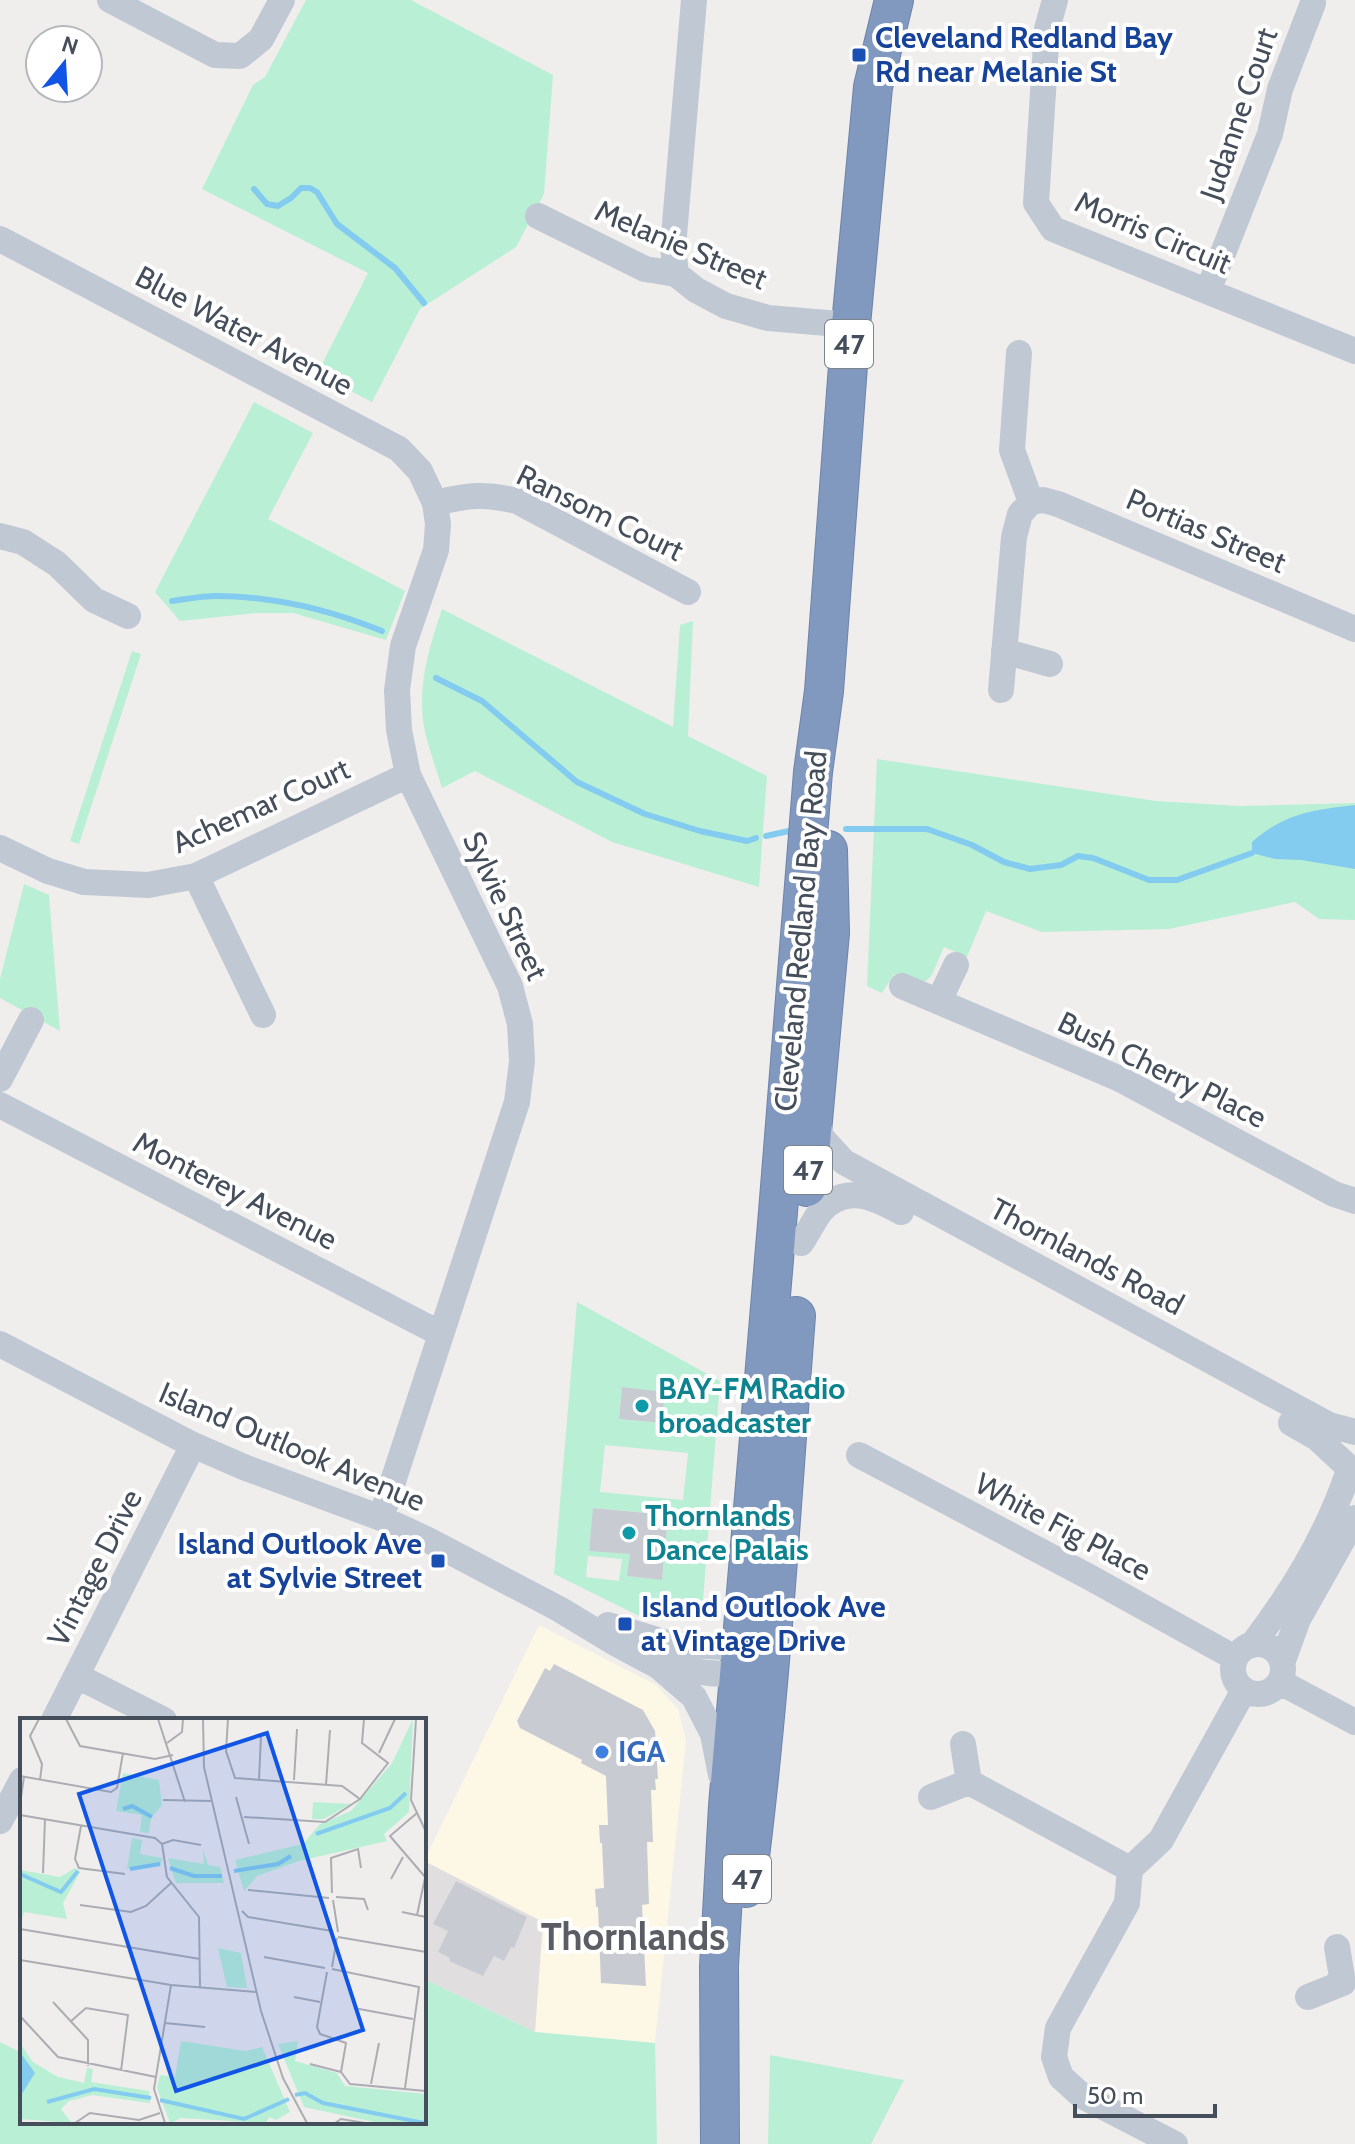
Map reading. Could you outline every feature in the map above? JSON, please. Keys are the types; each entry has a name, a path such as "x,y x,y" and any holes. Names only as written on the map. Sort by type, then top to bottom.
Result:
{"highway":[{"name":"Cleveland Redland Bay Road","path":"720,2081 757,1804 755,1662 789,1076 813,772 824,691 851,325 873,87 894,0"},
{"name":"Cleveland Redland Bay Road","path":"720,2144 719,1966 728,1806 755,1662 801,1243 830,933 824,691"},
{"path":"789,1076 804,1012 809,938 815,930 830,933"}],"street":[{"path":"110,0 215,55 240,56 261,39 282,0"},
{"path":"676,274 673,247 694,0"},
{"name":"Morris Circuit","path":"1055,0 1047,29 1036,203 1053,229 1355,351"},
{"name":"Judanne Court","path":"1208,291 1270,134 1280,89 1313,3"},
{"name":"Melanie Street","path":"538,216 645,269 676,274 696,290 726,306 768,318 851,325"},
{"name":"Blue Water Avenue","path":"0,239 399,449 420,471 435,503"},
{"path":"1001,690 1014,537 1020,514 1031,502 1012,450 1019,353"},
{"name":"Ransom Court","path":"435,503 463,496 492,495 517,501 688,592"},
{"name":"Portias Street","path":"1031,502 1043,500 1058,504 1355,629"},
{"name":"Sylvie Street","path":"381,1518 517,1102 522,1061 520,1024 510,986 408,775 399,730 397,690 403,646 436,550 438,524 435,503"},
{"path":"0,536 23,542 57,564 94,600 128,616"},
{"path":"1004,651 1050,664"},
{"name":"Achemar Court","path":"0,848 48,871 84,882 148,885 196,876 408,775"},
{"path":"196,876 263,1015"},
{"path":"939,1001 956,965"},
{"name":"Bush Cherry Place","path":"902,986 1120,1079 1334,1194 1355,1201"},
{"path":"0,1079 31,1020"},
{"name":"Monterey Avenue","path":"0,1105 441,1334"},
{"name":"Thornlands Road","path":"813,1111 822,1138 844,1162 1329,1425 1355,1432"},
{"name":"Thornlands Road","path":"801,1243 822,1210 838,1199 857,1194 878,1199 1317,1438 1350,1472"},
{"name":"Island Outlook Avenue","path":"0,1344 193,1445 381,1518 559,1609 658,1666 708,1673 755,1662"},
{"path":"1355,1439 1346,1452 1350,1472 1337,1506 1281,1607 1244,1651 1234,1675 1237,1684 1244,1690 1264,1694 1273,1689 1298,1619 1355,1518"},
{"name":"Vintage Drive","path":"55,1718 193,1445"},
{"name":"White Fig Place","path":"859,1455 1091,1578 1244,1651"},
{"name":"Island Outlook Avenue","path":"559,1609 639,1636 755,1662"},
{"path":"1244,1651 1265,1645 1276,1652 1281,1672 1355,1722"},
{"path":"658,1666 694,1697 713,1734 728,1806"},
{"path":"77,1676 160,1718"},
{"path":"1175,2144 1082,2096 1061,2077 1054,2057 1058,2028 1127,1903 1130,1869 1161,1840 1244,1690"},
{"path":"963,1744 969,1782"},
{"path":"931,1797 969,1782 1130,1869"},
{"path":"0,1821 20,1784"},
{"path":"1308,1997 1349,1987 1337,1947"}],"shaded area":[{"path":"539,1625 656,1685 678,1709 686,1740 655,2043 535,2032 542,1922 426,1862"},
{"path":"426,1862 543,1922 535,2032 426,1980"}],"green space":[{"path":"306,0 411,0 553,75 544,194 516,247 420,309 372,402 317,374 368,273 202,189 253,85 265,77"},
{"path":"254,402 313,433 268,519 405,591 386,640 293,613 256,613 180,621 155,592"},
{"path":"442,609 673,727 680,625 693,621 688,736 767,776 759,887 612,842 475,771 442,788 424,727 422,697 429,653"},
{"path":"132,651 141,654 79,844 70,841"},
{"path":"877,759 1156,801 1240,806 1355,803 1355,920 1319,919 1295,902 1169,929 1042,932 986,911 967,957 944,947 928,980 916,982 894,974 882,993 867,986"},
{"path":"24,884 49,895 60,1031 0,998 0,979"},
{"path":"577,1302 720,1381 703,1601 683,1620 645,1619 554,1574","holes":["622,1388 665,1393 662,1423 619,1419","605,1445 688,1453 683,1500 600,1492","594,1508 668,1515 662,1580 628,1576 630,1554 589,1550","588,1556 622,1559 619,1581 586,1577"]},
{"path":"426,1980 535,2032 655,2043 657,2144 0,2144 0,2042 20,2052 20,2124 426,2124"},
{"path":"770,2055 904,2080 871,2144 768,2144"}],"water":[{"path":"1355,805 1355,869 1252,853 1252,842 1288,819 1313,811"}],"building":[{"name":"BAY-FM Radio broadcaster","path":"622,1387 665,1392 662,1423 619,1419"},
{"name":"Thornlands Dance Palais","path":"593,1508 668,1515 662,1580 627,1576 630,1554 589,1551"},
{"path":"554,1664 643,1710 655,1731 658,1779 655,1779 656,1790 651,1790 653,1842 647,1842 649,1904 642,1905 646,1986 601,1983 595,1889 604,1888 599,1825 608,1825 606,1776 520,1728 517,1721 545,1668 550,1671"},
{"path":"456,1881 527,1917 514,1948 511,1947 504,1961 494,1956 483,1976 449,1961 450,1958 438,1952 448,1931 433,1924"}],"waterway":[{"path":"254,189 267,204 278,206 301,188 317,192 337,224 395,268 424,303"},
{"path":"172,601 216,596 280,601 321,610 382,631"},
{"path":"436,678 482,701 577,782 645,814 700,831 747,841 756,838"},
{"path":"846,829 927,829 972,845 1004,862 1030,869 1061,865 1078,856 1093,858 1149,880 1177,880 1252,853"},
{"path":"766,836 789,831"}],"place":[{"name":"Cleveland Redland Bay Rd near Melanie St","path":"859,55"},
{"name":"BAY-FM Radio broadcaster","path":"642,1406"},
{"name":"Thornlands Dance Palais","path":"629,1533"},
{"name":"Island Outlook Ave at Sylvie Street","path":"438,1561"},
{"name":"Island Outlook Ave at Vintage Drive","path":"625,1624"},
{"name":"IGA","path":"602,1752"}],"district":[{"name":"Thornlands","path":"633,1937"}]}
